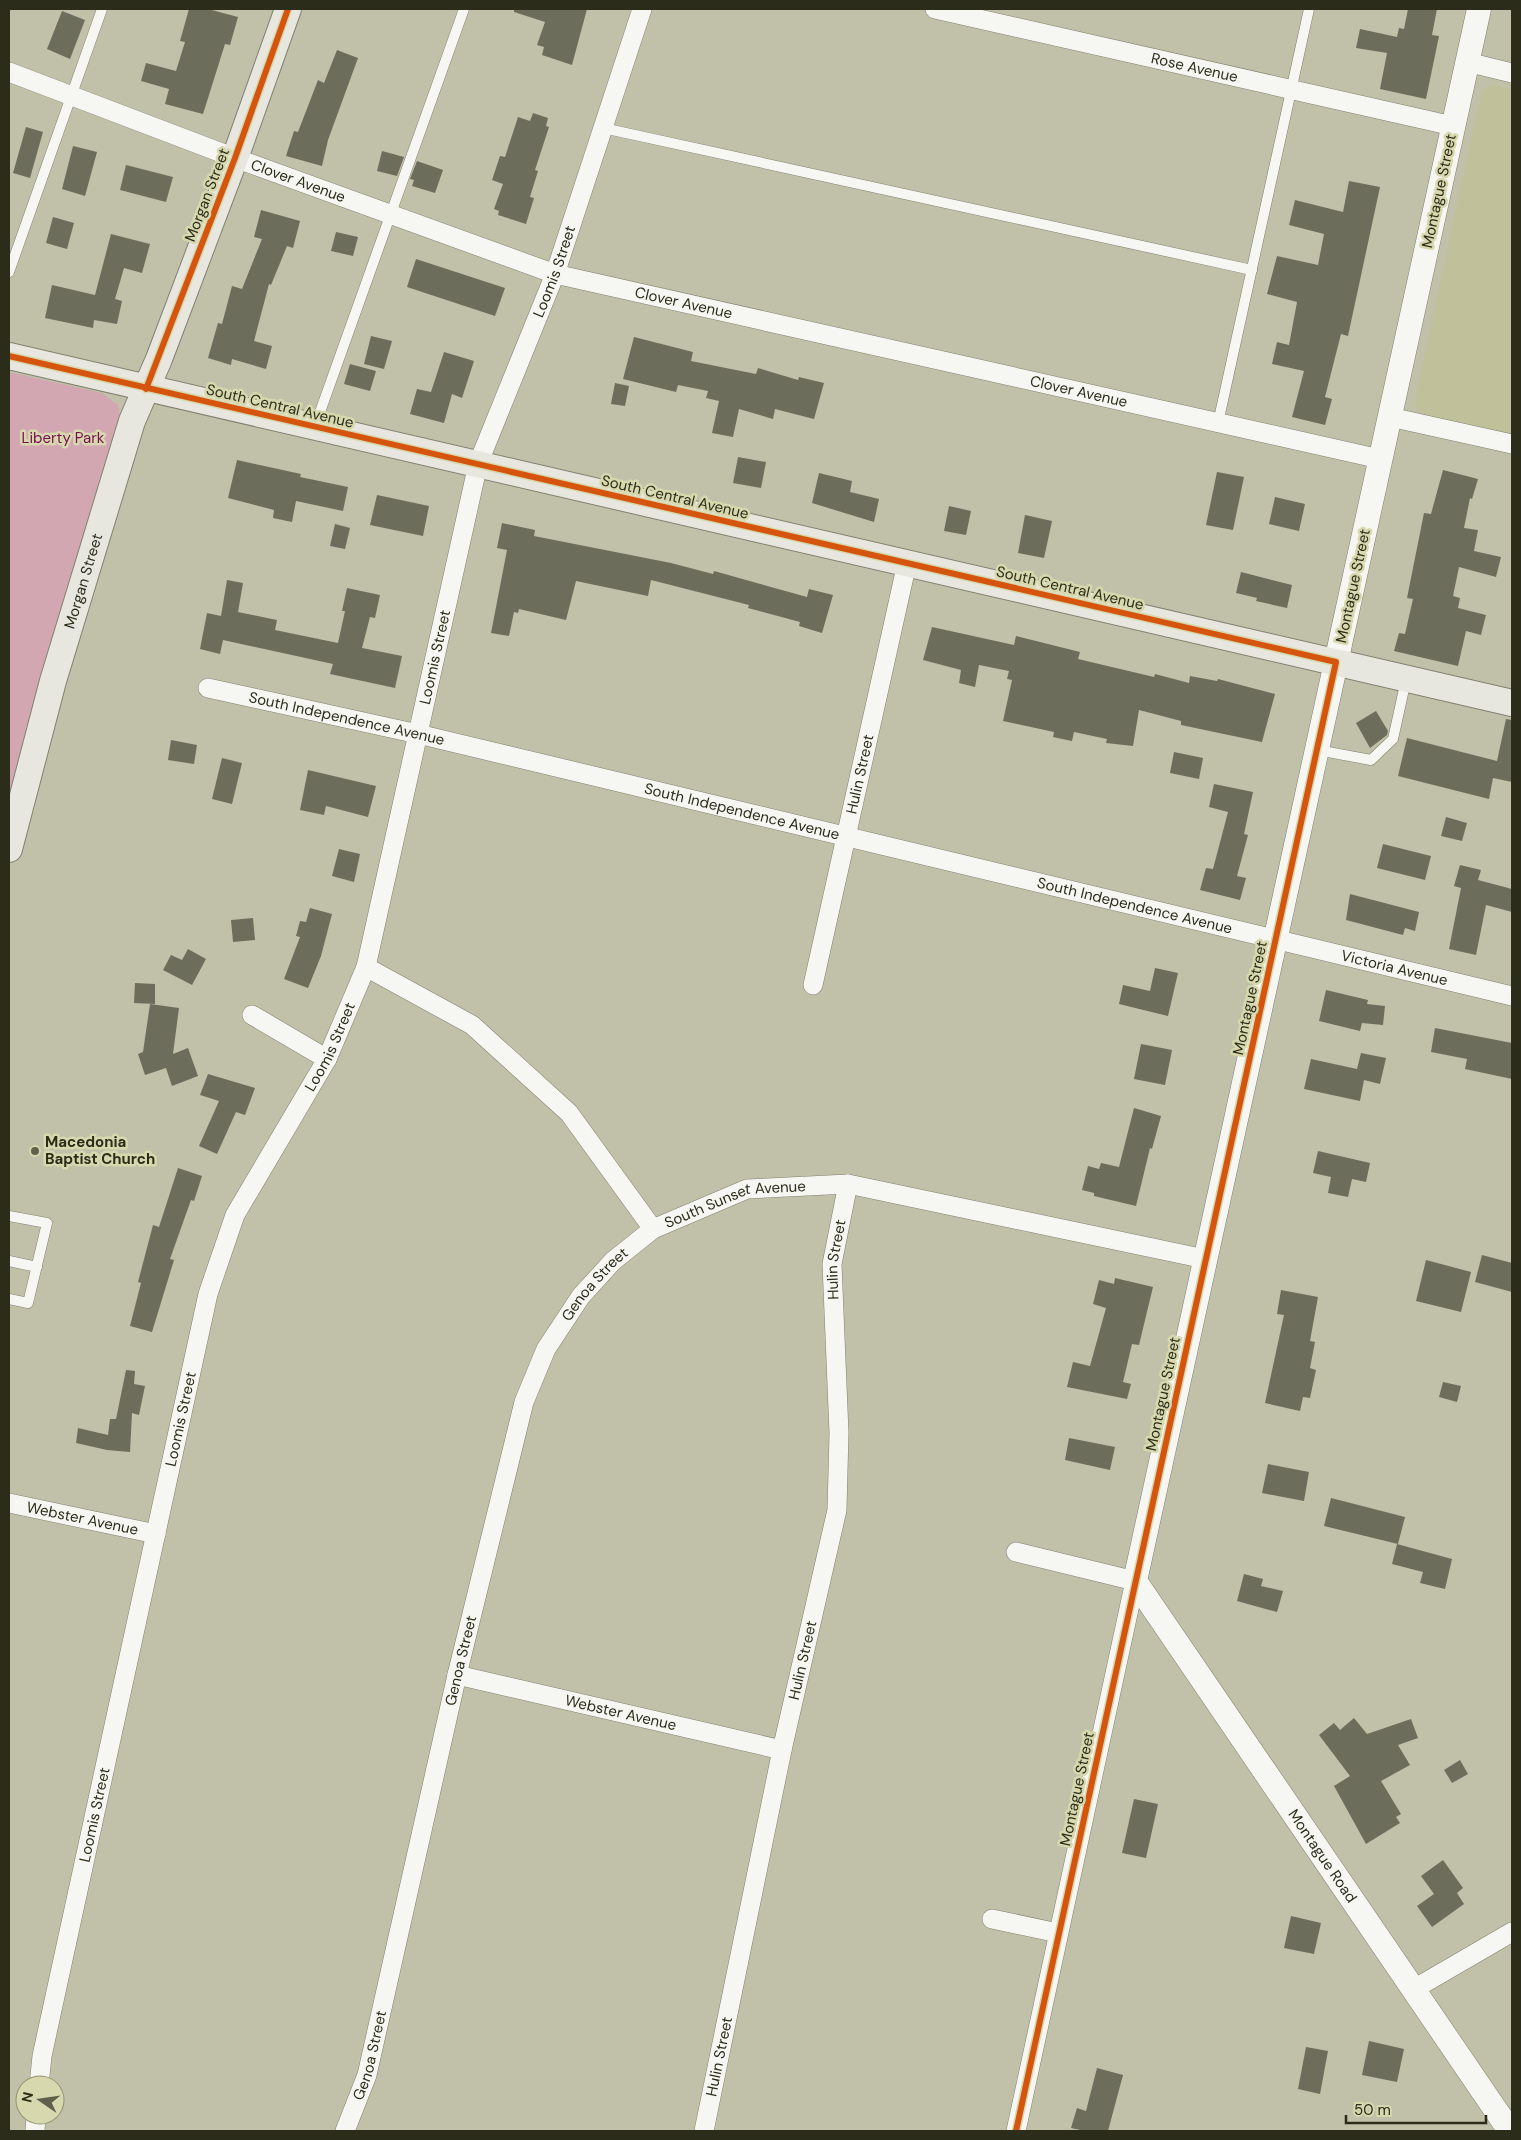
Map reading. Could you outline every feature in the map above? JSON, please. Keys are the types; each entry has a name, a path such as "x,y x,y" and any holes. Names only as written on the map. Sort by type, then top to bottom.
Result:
{"main road":[{"name":"Morgan Street","path":"9,849 53,681 132,421 235,158 288,9"},
{"name":"South Central Avenue","path":"9,356 1512,703"}],"street":[{"name":"Loomis Street","path":"40,2075 42,2056 208,1294 236,1215 327,1059 366,967 478,464 555,274 642,9"},
{"name":"Rose Avenue","path":"935,9 1453,126"},
{"name":"Montague Street","path":"1016,2131 1479,9"},
{"path":"1467,62 1512,73"},
{"name":"Clover Avenue","path":"9,72 235,158 555,274 1380,459"},
{"path":"1390,417 1512,444"},
{"name":"Hulin Street","path":"813,985 907,564"},
{"name":"South Independence Avenue","path":"208,688 418,734 1275,940"},
{"name":"Victoria Avenue","path":"1275,940 1512,996"},
{"name":"South Sunset Avenue","path":"366,967 472,1025 569,1113 653,1229 747,1189 848,1184 1205,1259"},
{"path":"252,1015 327,1059"},
{"name":"Hulin Street","path":"704,2131 782,1750 837,1510 839,1433 832,1264 848,1184"},
{"name":"Genoa Street","path":"345,2131 367,2075 457,1675 524,1402 546,1349 581,1296 613,1261 653,1229"},
{"name":"Webster Avenue","path":"9,1503 156,1534"},
{"path":"1016,1552 1135,1581"},
{"name":"Montague Road","path":"1135,1581 1510,2131"},
{"name":"Webster Avenue","path":"457,1675 782,1750"},
{"path":"992,1919 1058,1933"},
{"path":"1414,1989 1512,1932"}],"lane":[{"path":"9,272 102,9"},
{"path":"315,426 464,9"},
{"path":"1218,423 1293,90 1309,9"},
{"path":"603,128 1252,270"},
{"path":"1317,750 1371,760 1393,739 1407,678"},
{"path":"9,1216 47,1223 28,1303 9,1299"},
{"path":"9,1261 37,1266"}],"shaded area":[{"path":"1494,85 1512,89 1512,436 1425,415 1417,409 1415,400 1481,94"}],"green space":[{"name":"Liberty Park","path":"9,372 102,393 118,405 122,426 9,803"}],"building":[{"path":"189,9 208,9 238,17 230,45 225,44 203,114 165,104 169,89 141,81 146,63 176,71 185,42 180,41"},
{"path":"514,9 587,9 572,65 542,55 544,47 537,45 545,22 514,12"},
{"path":"1408,9 1437,9 1432,35 1439,36 1426,99 1380,89 1387,53 1356,48 1360,29 1397,37 1399,28 1404,29"},
{"path":"62,11 85,20 70,59 47,49"},
{"path":"337,50 358,58 328,140 322,166 286,156 294,131 298,132 318,80 324,83"},
{"path":"533,113 548,118 546,126 549,127 535,170 538,171 530,197 534,198 526,224 498,215 499,211 494,209 503,184 492,180 500,156 505,157 518,117 530,121"},
{"path":"26,127 43,132 30,178 13,173"},
{"path":"73,146 97,152 85,196 62,189"},
{"path":"382,151 404,157 397,176 377,171"},
{"path":"417,161 443,170 435,193 412,186 414,180 410,179"},
{"path":"126,165 173,177 166,202 120,190"},
{"path":"1349,181 1380,187 1348,336 1341,334 1325,397 1332,399 1325,425 1292,417 1304,371 1272,364 1277,342 1289,345 1297,302 1267,294 1277,256 1318,265 1324,234 1289,225 1295,200 1343,212"},
{"path":"261,210 300,221 293,248 287,246 271,285 269,284 254,341 272,346 266,369 232,359 231,365 208,358 218,323 222,324 232,286 242,289 262,239 254,237"},
{"path":"53,217 74,223 67,249 46,243"},
{"path":"336,232 358,237 353,256 331,251"},
{"path":"111,234 150,244 142,273 124,268 115,299 122,301 117,324 94,320 93,328 45,318 52,285 95,295"},
{"path":"416,259 505,288 495,316 407,287"},
{"path":"371,336 392,341 384,369 364,364"},
{"path":"634,337 693,352 691,361 756,374 758,368 798,380 799,377 824,383 814,419 775,409 773,419 739,409 733,437 712,433 719,401 706,398 708,391 678,385 676,392 623,379"},
{"path":"444,352 474,361 462,398 452,394 444,423 410,414 417,389 431,392"},
{"path":"350,364 376,371 370,391 344,384"},
{"path":"615,383 629,386 625,406 611,404"},
{"path":"738,457 766,462 761,488 733,483"},
{"path":"237,460 301,474 300,477 348,487 343,511 296,501 292,522 273,518 274,510 228,498"},
{"path":"1443,470 1478,479 1472,499 1470,498 1464,528 1478,530 1474,551 1501,557 1496,577 1459,567 1453,596 1460,598 1458,608 1486,615 1481,635 1466,631 1458,666 1394,651 1399,633 1405,634 1413,599 1407,598 1424,513 1431,514"},
{"path":"1217,472 1244,477 1233,530 1206,525"},
{"path":"819,473 852,481 850,492 879,499 874,522 812,503"},
{"path":"377,495 429,506 423,536 370,525"},
{"path":"1275,497 1305,504 1299,531 1269,524"},
{"path":"949,506 971,511 966,535 944,531"},
{"path":"1025,515 1052,521 1044,558 1018,553"},
{"path":"502,523 535,530 534,536 671,563 713,574 714,571 807,597 809,589 833,595 822,633 799,626 800,622 748,608 749,605 651,580 648,596 576,581 566,620 519,609 518,613 514,612 509,636 491,633 507,550 497,548"},
{"path":"335,524 350,528 345,549 330,546"},
{"path":"1241,572 1292,585 1287,608 1256,601 1257,598 1236,593"},
{"path":"227,580 243,583 238,612 277,620 275,630 338,643 345,611 342,611 347,588 380,595 375,618 370,617 362,648 402,656 395,688 330,674 333,664 223,640 220,654 200,649 207,613 221,616"},
{"path":"932,627 1014,645 1016,636 1080,652 1078,659 1154,677 1155,674 1189,683 1190,676 1217,681 1218,679 1275,694 1262,742 1181,725 1181,721 1139,710 1133,746 1106,743 1107,739 1074,732 1072,741 1053,737 1054,732 1003,721 1012,680 1007,679 1009,671 979,665 975,687 959,683 961,670 923,660"},
{"path":"1376,711 1388,731 1387,735 1370,748 1356,723"},
{"path":"1506,719 1512,720 1512,782 1493,778 1489,799 1398,776 1407,738 1497,761"},
{"path":"171,740 197,745 194,764 168,760"},
{"path":"1174,752 1203,758 1199,779 1170,773"},
{"path":"222,758 242,763 232,804 212,799"},
{"path":"308,770 376,786 368,817 326,806 324,815 300,810"},
{"path":"1214,784 1253,792 1244,834 1248,835 1237,876 1246,878 1240,900 1200,890 1206,868 1213,869 1228,812 1209,807"},
{"path":"1446,817 1467,823 1462,841 1441,836"},
{"path":"1383,844 1431,856 1425,880 1377,868"},
{"path":"339,849 360,854 354,882 332,876"},
{"path":"1460,865 1481,870 1478,880 1512,889 1512,912 1486,905 1476,955 1449,949 1461,888 1454,886"},
{"path":"1350,894 1419,912 1415,931 1405,928 1403,935 1346,920"},
{"path":"310,908 332,914 321,956 308,988 284,979 300,937 296,936 300,921 306,922"},
{"path":"253,918 255,940 233,942 231,920"},
{"path":"188,949 206,959 192,985 163,970 171,955 182,960"},
{"path":"1155,968 1178,973 1168,1016 1119,1004 1123,985 1150,991"},
{"path":"135,983 155,984 155,1004 134,1003"},
{"path":"1326,990 1368,1000 1367,1004 1385,1006 1383,1025 1362,1023 1360,1031 1319,1021"},
{"path":"150,1004 179,1008 173,1054 188,1048 198,1076 172,1086 166,1068 145,1075 138,1054 143,1052"},
{"path":"1435,1028 1512,1043 1512,1079 1465,1069 1467,1059 1431,1052"},
{"path":"1141,1044 1172,1050 1165,1085 1134,1079"},
{"path":"1361,1053 1386,1058 1380,1084 1364,1080 1360,1101 1304,1089 1311,1059 1357,1069"},
{"path":"208,1074 255,1088 245,1115 236,1112 217,1154 199,1146 219,1101 200,1095"},
{"path":"1134,1108 1161,1116 1152,1149 1150,1148 1136,1206 1094,1196 1094,1193 1082,1190 1088,1166 1099,1169 1101,1163 1119,1167"},
{"path":"1318,1151 1370,1163 1366,1182 1352,1179 1348,1197 1328,1193 1331,1177 1313,1173"},
{"path":"178,1168 202,1176 194,1201 191,1200 170,1259 174,1260 152,1332 130,1326 141,1283 138,1282 153,1225 159,1227"},
{"path":"1482,1255 1512,1263 1512,1292 1475,1282"},
{"path":"1426,1260 1471,1272 1461,1312 1416,1301"},
{"path":"1115,1278 1153,1287 1139,1345 1132,1344 1123,1382 1131,1384 1127,1399 1067,1387 1073,1362 1090,1366 1106,1308 1093,1304 1099,1280 1114,1284"},
{"path":"1281,1290 1318,1297 1310,1341 1315,1342 1310,1368 1316,1370 1310,1398 1303,1397 1300,1411 1265,1403 1284,1315 1277,1314"},
{"path":"126,1370 135,1371 134,1384 145,1386 139,1415 132,1413 130,1452 107,1450 76,1443 78,1428 108,1435 110,1419 116,1419"},
{"path":"1443,1382 1461,1386 1457,1402 1439,1397"},
{"path":"1069,1438 1115,1447 1110,1470 1065,1460"},
{"path":"1268,1464 1309,1472 1304,1501 1262,1493"},
{"path":"1331,1498 1405,1517 1398,1544 1324,1526"},
{"path":"1397,1544 1452,1559 1445,1589 1420,1583 1423,1572 1392,1564"},
{"path":"1244,1574 1263,1579 1261,1586 1283,1591 1277,1612 1237,1601"},
{"path":"1354,1718 1367,1734 1411,1719 1418,1738 1398,1745 1410,1765 1381,1781 1401,1814 1396,1817 1400,1823 1366,1844 1334,1786 1350,1776 1319,1735 1334,1723 1340,1730"},
{"path":"1460,1760 1468,1774 1452,1783 1444,1770"},
{"path":"1134,1799 1158,1804 1146,1858 1122,1853"},
{"path":"1443,1860 1463,1888 1457,1893 1464,1904 1432,1927 1417,1906 1434,1894 1421,1876"},
{"path":"1291,1916 1321,1923 1314,1954 1284,1948"},
{"path":"1369,2041 1404,2049 1397,2082 1362,2075"},
{"path":"1306,2047 1328,2051 1320,2094 1298,2089"},
{"path":"1097,2068 1123,2075 1108,2131 1085,2131 1071,2128 1077,2108 1086,2111"}],"cycle path":[{"path":"146,389 235,158 288,9"},
{"path":"9,356 1336,662 1016,2131"}],"place":[{"name":"Macedonia Baptist Church","path":"35,1151"}]}
